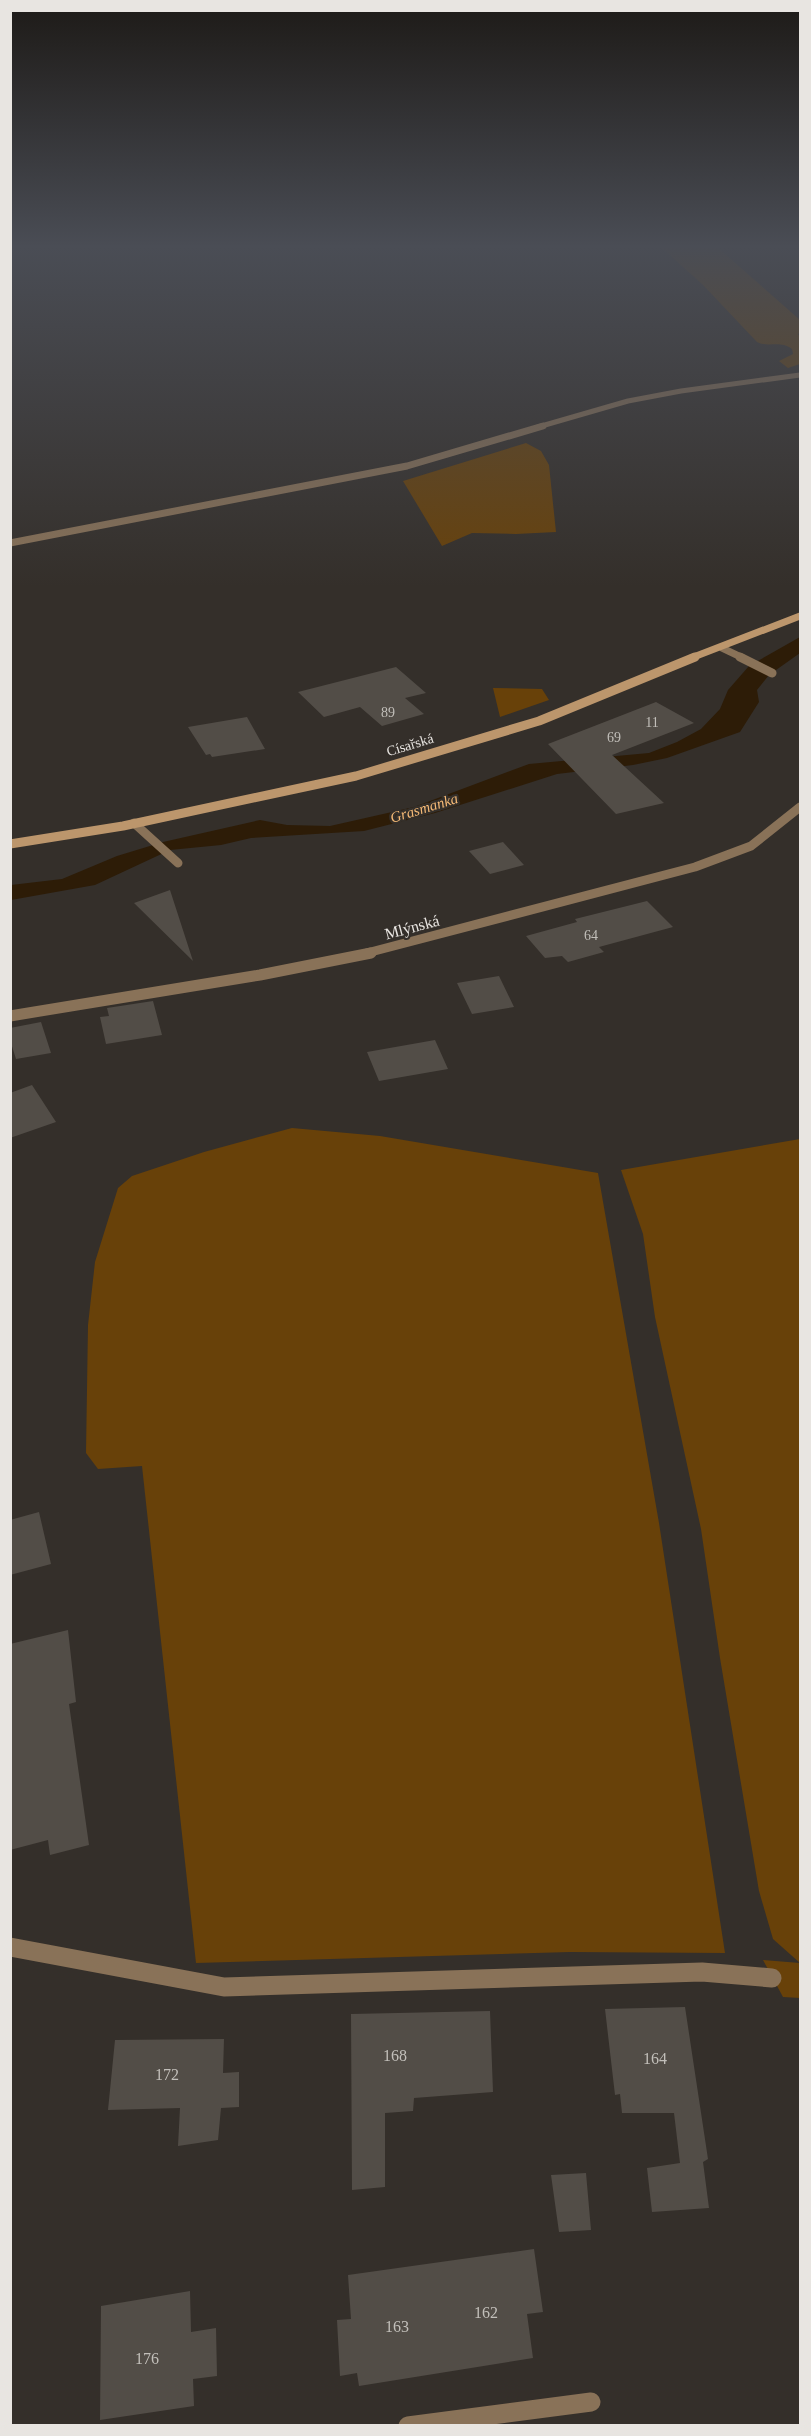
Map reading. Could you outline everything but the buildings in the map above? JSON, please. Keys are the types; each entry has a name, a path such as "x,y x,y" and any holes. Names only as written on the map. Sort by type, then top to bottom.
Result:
{"street":[{"path":"10,543 407,466 628,401 681,391 801,375"},
{"name":"Císařská","path":"10,844 134,824 356,776 539,721 664,669 799,618"},
{"path":"722,648 772,672"},
{"name":"Mlýnská","path":"10,1016 260,975 389,949 694,867 751,846 801,807"},
{"path":"134,824 178,863"},
{"path":"10,1947 224,1987 702,1972 772,1978"},
{"path":"408,2426 591,2402"}],"shaded area":[{"path":"800,360 800,364 788,368 779,361"},
{"path":"526,443 541,451 549,465 556,532 472,533 442,546 403,481"},
{"path":"493,688 542,689 549,700 500,717"},
{"path":"292,1128 380,1136 598,1173 659,1523 725,1953 570,1952 196,1963 142,1466 98,1469 86,1453 88,1325 95,1262 118,1188 132,1176 204,1152"},
{"path":"800,1139 800,1963 773,1939 759,1891 701,1529 655,1317 643,1234 621,1170"},
{"path":"763,1960 800,1963 800,1998 783,1997"}],"water":[{"name":"Grasmanka","path":"800,637 800,653 769,675 757,690 759,702 740,732 667,758 633,765 557,774 435,813 364,831 251,838 221,845 170,850 95,885 11,900 11,885 62,879 117,856 163,842 260,820 287,825 330,826 414,807 529,764 649,753 701,729 720,709 728,690 749,666"}]}
